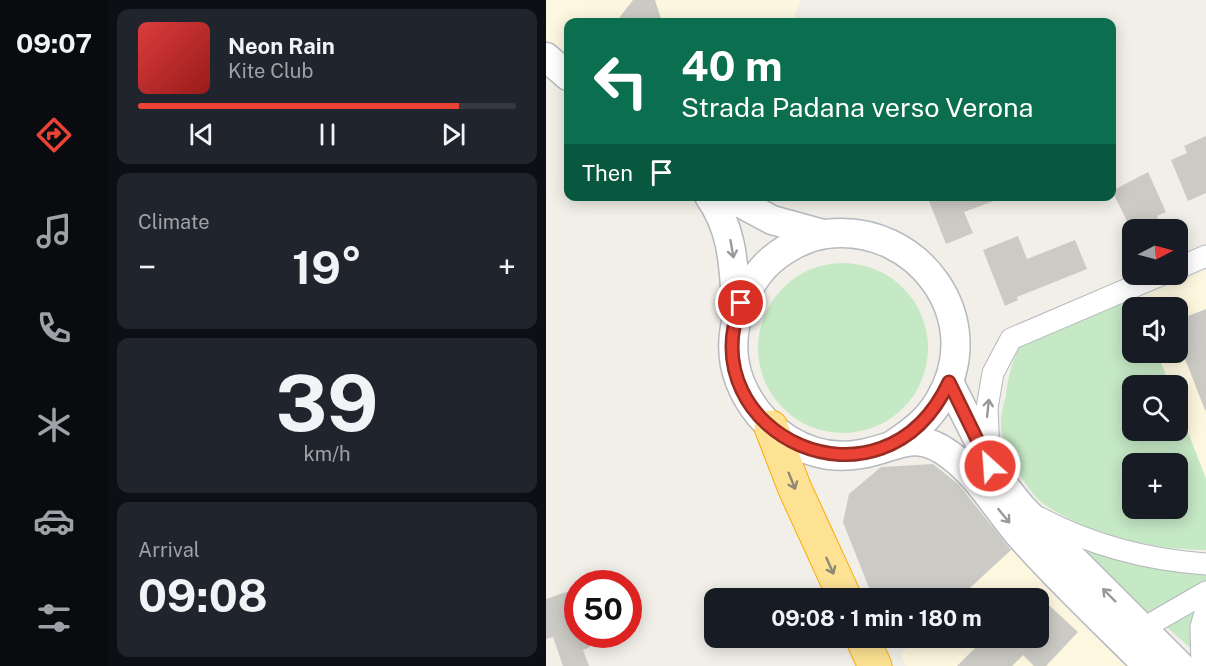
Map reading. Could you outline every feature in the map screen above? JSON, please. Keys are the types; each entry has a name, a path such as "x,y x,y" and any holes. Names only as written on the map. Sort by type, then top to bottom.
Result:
{"highway":[{"path":"771,427 795,489 840,588"},
{"path":"867,648 875,666"}],"main road":[{"path":"546,57 564,73"},
{"path":"712,201 730,237 735,263 737,315 734,345 738,376 756,412 786,439 822,453 861,454 913,439 935,445 952,456 1022,538 1148,666"},
{"path":"736,201 772,220 823,234"},
{"path":"737,315 746,292 760,271 772,260 800,242 823,234 846,232 869,235 891,243 912,255 928,271 942,291 951,312 955,335 954,359 949,382 927,418 894,444"},
{"path":"949,382 990,466 1022,508 1180,666"}],"street":[{"path":"1188,264 1206,256"},
{"path":"990,466 987,408 993,373 1011,339 1137,285"},
{"path":"1022,508 1064,530 1096,542 1167,560 1206,564"},
{"path":"1108,626 1142,628 1206,592"},
{"path":"1202,666 1201,627 1206,609"}],"shaded area":[{"path":"546,0 800,0 794,18 564,18 564,56 546,42"},
{"path":"1206,271 1206,479 1188,432 1188,375 1166,375 1161,363 1188,363 1188,297 1139,297 1170,285 1188,285 1188,278"},
{"path":"1017,544 1134,666 907,666 900,654 907,648 1049,648 1049,588 970,588"}],"green space":[{"path":"843,263 860,264 876,269 903,288 922,315 927,331 927,365 922,381 903,408 876,427 860,432 843,433 826,432 810,427 783,408 764,381 759,365 758,348 759,331 764,315 783,288 810,269 826,264"},
{"path":"1122,304 1122,363 1161,363 1166,375 1122,375 1122,441 1188,441 1188,432 1206,479 1206,550 1164,547 1120,538 1078,523 1041,502 1035,496 1010,456 1001,426 1010,374 1022,343"},
{"path":"1086,546 1206,570 1206,584 1151,614 1146,612 1088,552"},
{"path":"1199,603 1194,651 1163,624"}],"building":[{"path":"633,0 655,0 661,18 619,18"},
{"path":"1206,136 1206,193 1188,201 1171,160 1187,153 1184,146"},
{"path":"1148,172 1166,212 1157,216 1158,219 1126,219 1116,199 1116,189"},
{"path":"929,201 994,201 964,212 973,233 946,244"},
{"path":"1018,236 1027,259 1075,240 1087,269 1017,297 1018,300 1005,306 983,250"},
{"path":"1206,309 1206,410 1187,363 1188,316"},
{"path":"933,464 958,484 1011,550 970,588 869,588 843,522 849,494 881,467"},
{"path":"564,593 564,648 588,648 583,650 589,666 563,666 553,637 546,639 546,599"},
{"path":"1049,605 1078,632 1046,666 1034,666 1023,655 1012,666 957,666 975,648 1049,648"}],"route":[{"path":"741,303 733,335 738,376 756,412 786,439 804,448 842,455 861,454 894,444 912,433 927,418 940,401 949,382 990,466"}]}
